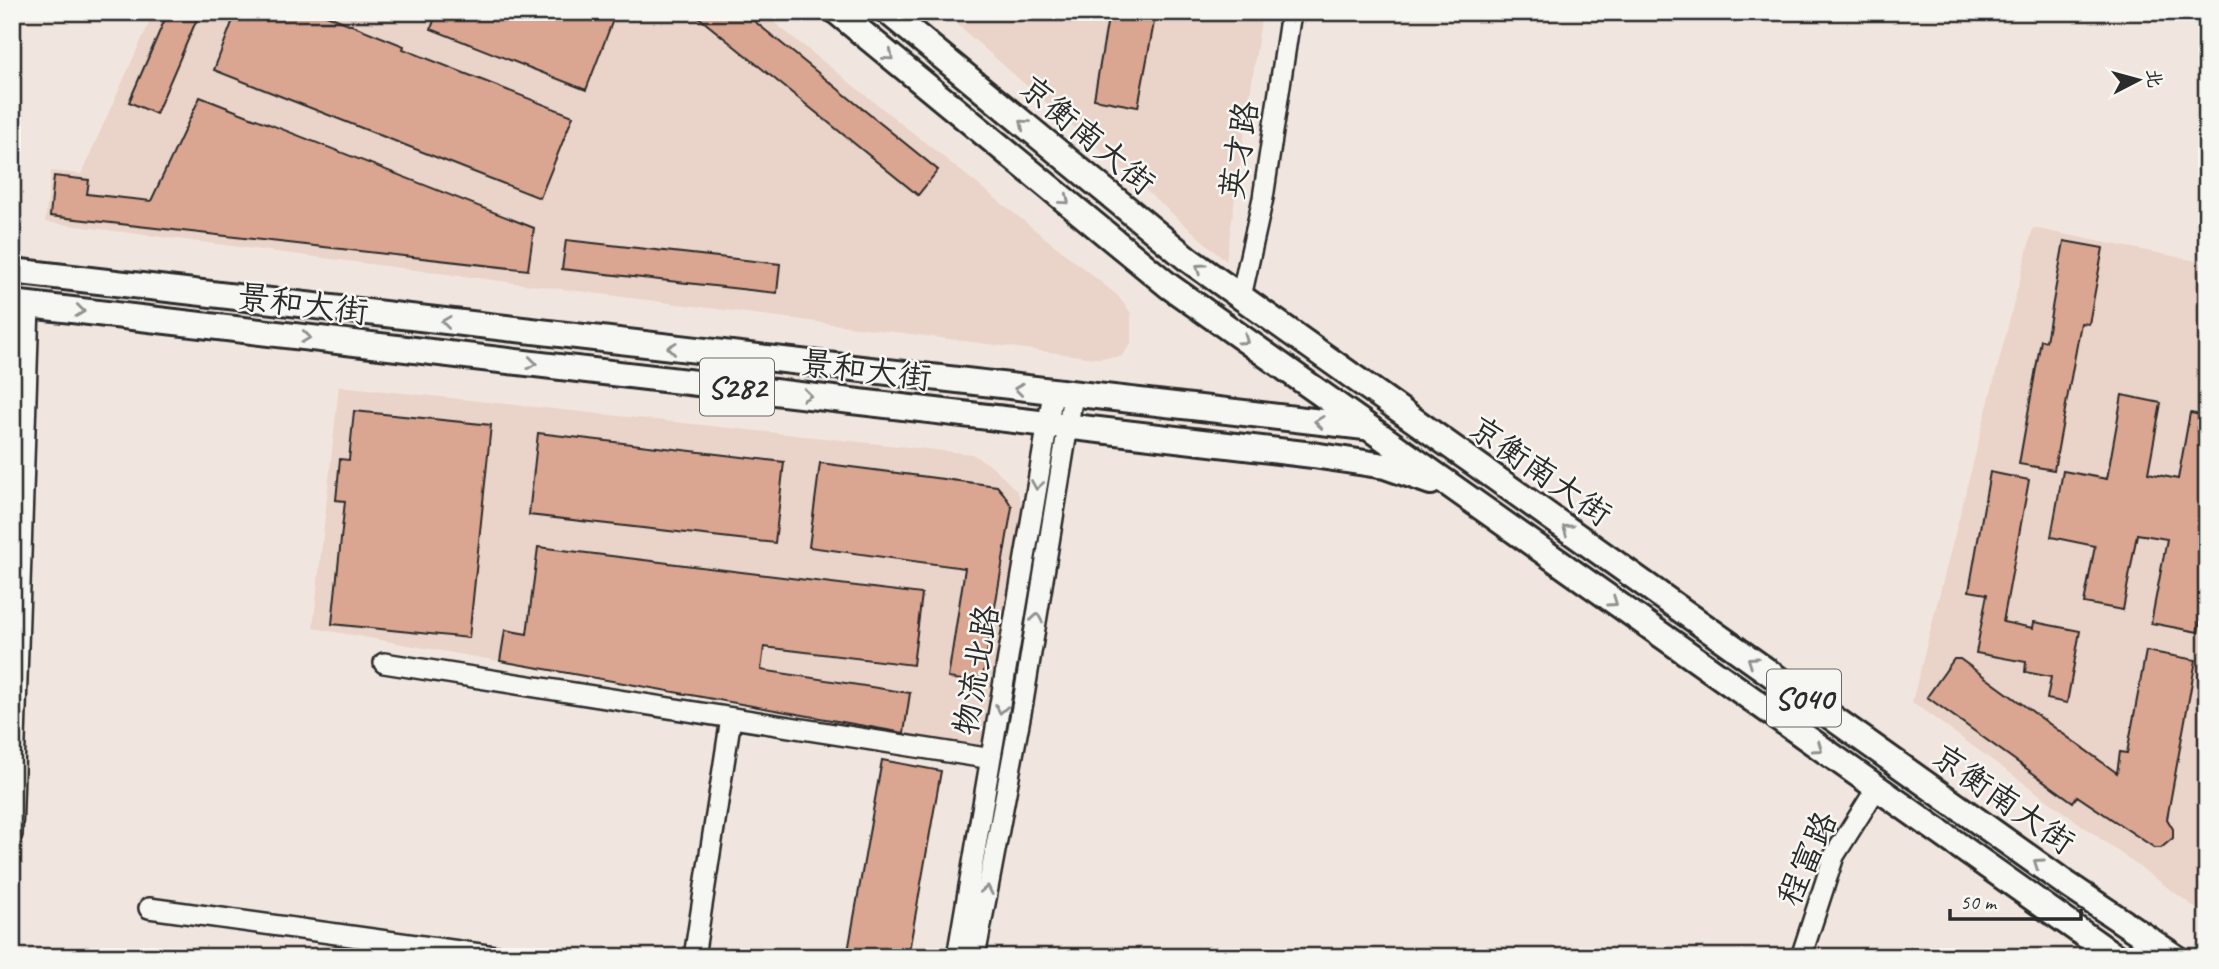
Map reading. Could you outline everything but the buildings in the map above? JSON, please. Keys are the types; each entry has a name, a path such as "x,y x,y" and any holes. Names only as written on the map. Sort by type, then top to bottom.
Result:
{"main road":[{"name":"京衡南大街","path":"837,12 1169,286 2116,957"},
{"name":"京衡南大街","path":"888,12 1189,260 2065,883 2175,957"},
{"name":"景和大街","path":"12,271 1435,435"},
{"name":"景和大街","path":"21,304 1385,466 1457,491"}],"street":[{"name":"英才路","path":"1241,297 1263,198 1291,12"},
{"path":"12,834 21,304"},
{"name":"物流北路","path":"975,957 1023,702 1063,394"},
{"name":"物流北路","path":"957,957 1058,426"},
{"path":"384,663 986,758"},
{"path":"694,957 731,718"},
{"name":"程富路","path":"1801,957 1834,856 1876,789"},
{"path":"149,908 502,957"}],"shaded area":[{"path":"154,12 761,12 1117,295 1131,313 1131,344 1121,357 1095,358 45,222 51,171 81,174"},
{"path":"943,12 1262,12 1226,261"},
{"path":"2033,228 2207,263 2207,916 1912,702"},
{"path":"339,386 972,454 992,466 1017,491 1023,507 987,748 313,628"}]}
